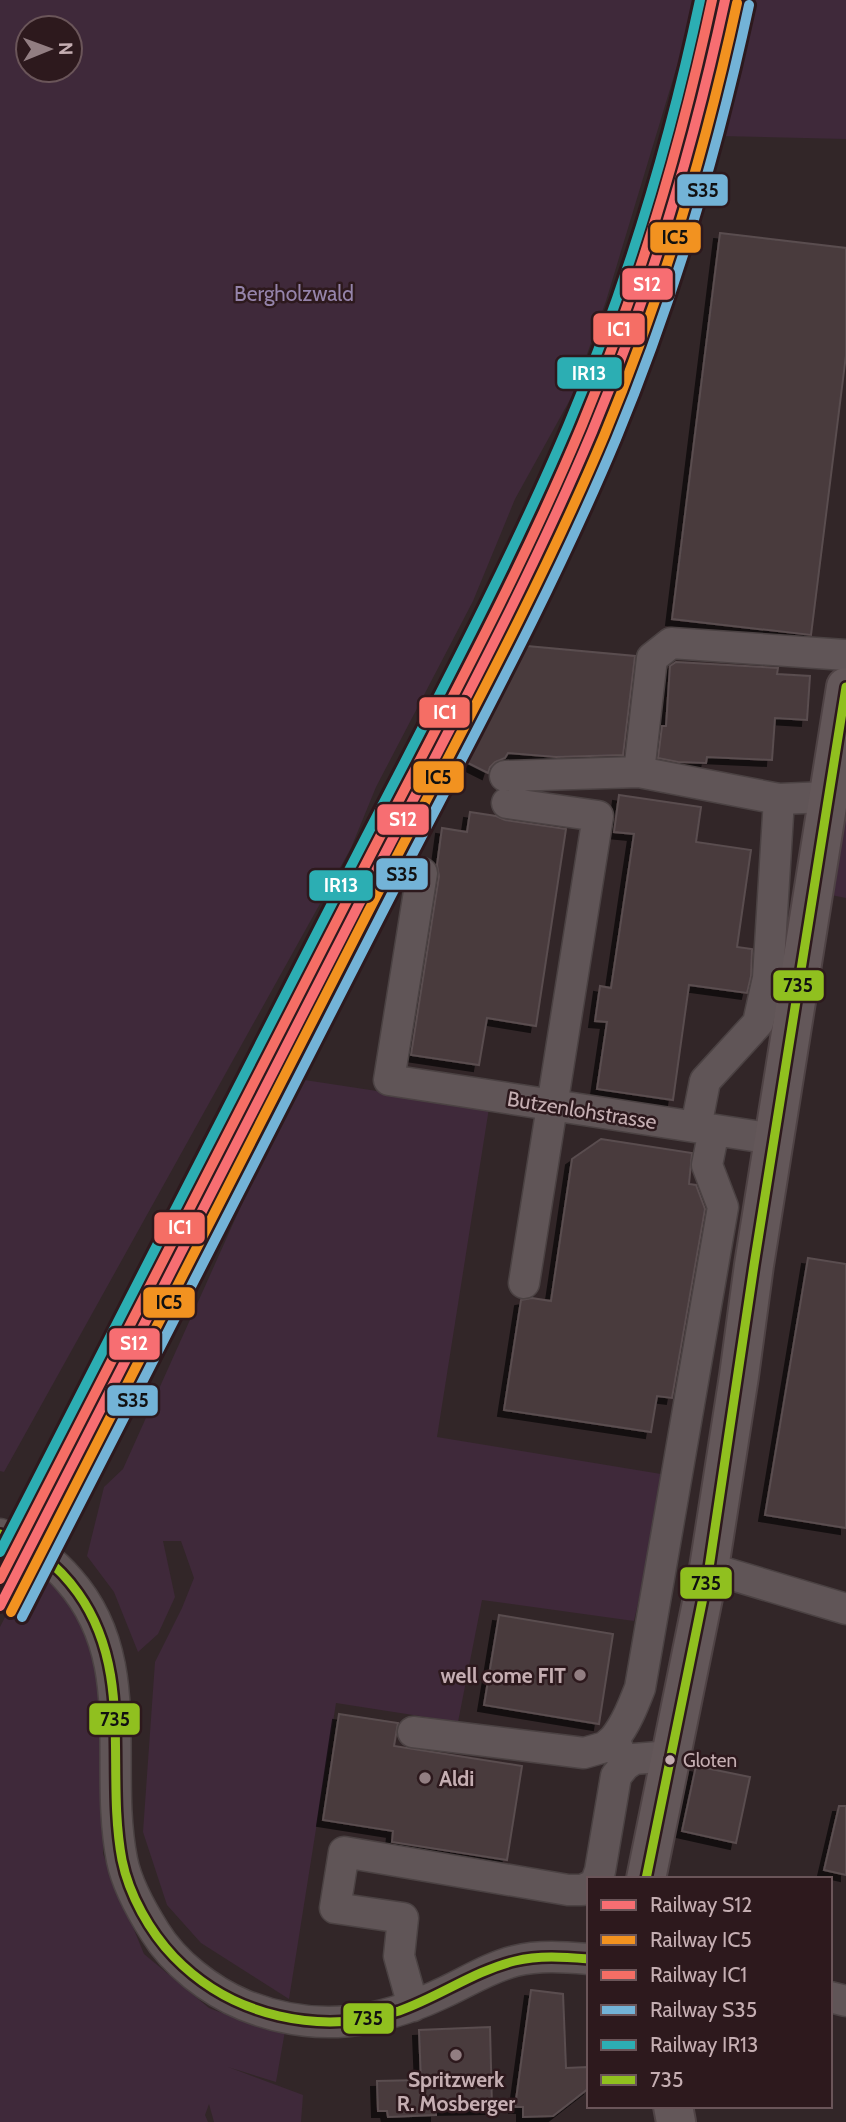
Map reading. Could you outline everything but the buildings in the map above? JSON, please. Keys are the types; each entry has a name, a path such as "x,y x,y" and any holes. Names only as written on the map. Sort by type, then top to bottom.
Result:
{"main road":[{"path":"646,1877 709,1568 846,687"}],"street":[{"path":"639,772 652,658 671,643 846,655"},
{"path":"523,1283 598,816 506,790 639,772 779,799 828,797"},
{"path":"598,1877 626,1720 640,1688 723,1207 707,1165 705,1081 758,1023 768,978 779,799"},
{"name":"Butzenlohstrasse","path":"422,873 389,1080 774,1139"},
{"path":"2,1534 43,1555 60,1570 88,1602 100,1625 112,1672 116,1721 117,1825 123,1862 132,1890 157,1935 185,1966 214,1989 235,2001 277,2017 298,2021 343,2022 384,2015 413,2006 500,1965 554,1957 587,1959"},
{"path":"709,1568 846,1609"},
{"path":"413,1732 584,1754 606,1747 634,1759 671,1756"},
{"path":"413,2006 399,1956 403,1918 335,1908 344,1852 568,1890 587,1888"}],"green space":[{"name":"Bergholzwald","path":"0,0 696,0 606,301 572,396 515,499 473,601 376,787 351,848 4,1472 0,1471"},
{"path":"751,0 846,0 846,139 720,136"},
{"path":"846,785 846,898 826,894"},
{"path":"298,1079 489,1108 437,1437 667,1475 634,1621 482,1600 458,1722 336,1703 289,1999 201,1943 167,1905 143,1832 155,1662 194,1578 181,1541 163,1541 175,1597 158,1634 138,1652 114,1592 87,1556 104,1487 123,1469"},
{"path":"29,1570 51,1579 79,1617 104,1686 103,1854 144,1954 209,2008 267,2030 285,2031 276,2082 228,2067 303,2095 301,2122 214,2122 209,2104 205,2115 208,2122 0,2122 0,1627"}],"rail line":[{"name":"IR13","path":"0,1552 460,654 543,484 589,374 627,269 660,163 700,0"},
{"name":"IC1","path":"0,1579 529,545 603,373 640,268 687,108 712,0"},
{"name":"S12","path":"0,1606 478,673 565,493 613,380 651,273 699,110 725,0"},
{"name":"IC5","path":"11,1612 490,677 577,497 625,383 663,276 711,113 737,3"},
{"name":"S35","path":"22,1617 502,681 589,500 637,386 675,279 723,116 749,5"}],"transit line":[{"name":"735","path":"646,1877 709,1568 846,687"},
{"name":"735","path":"0,1534 34,1550 53,1565 78,1593 96,1624 107,1656 112,1689 118,1826 125,1873 135,1899 157,1936 174,1957 197,1978 250,2007 279,2016 339,2022 399,2011 485,1971 515,1961 542,1957 587,1959"}],"place":[{"name":"well come FIT","path":"580,1675"},
{"name":"Gloten","path":"670,1760"},
{"name":"Aldi","path":"425,1778"},
{"name":"Spritzwerk R. Mosberger","path":"456,2055"}]}
